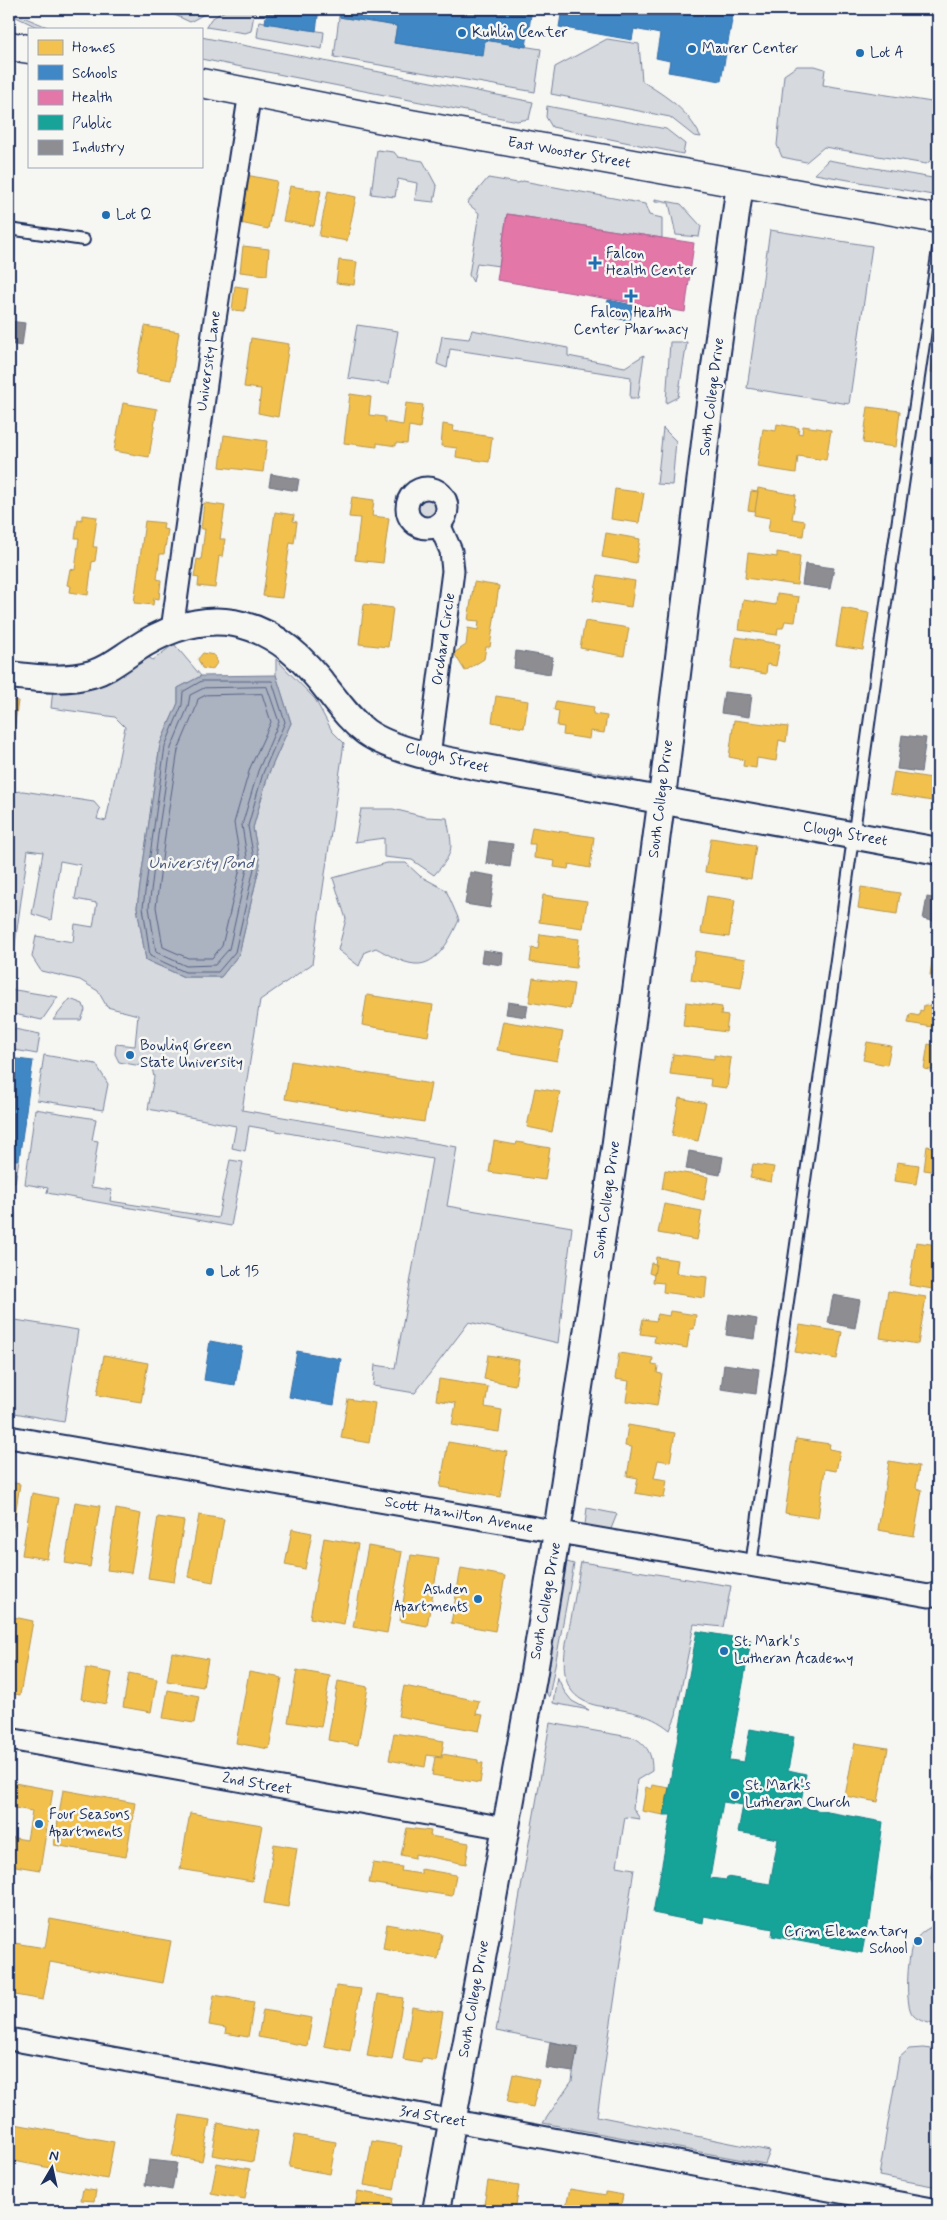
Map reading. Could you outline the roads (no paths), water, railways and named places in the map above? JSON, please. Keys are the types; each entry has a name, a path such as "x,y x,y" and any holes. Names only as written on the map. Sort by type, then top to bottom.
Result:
{"main road":[{"path":"9,46 28,49"},
{"name":"East Wooster Street","path":"202,83 388,120 938,219"}],"street":[{"name":"University Lane","path":"172,630 214,319 250,92"},
{"name":"South College Drive","path":"436,2211 557,1532 615,1149 662,801 710,408 740,184"},
{"name":"Orchard Circle","path":"429,756 453,571 451,551 439,524"},
{"name":"Clough Street","path":"9,675 53,679 74,678 107,668 149,640 172,630 207,622 234,624 263,632 290,648 314,671 345,712 368,733 387,742 429,756 485,768 938,851"},
{"name":"Scott Hamilton Avenue","path":"9,1437 929,1596 938,1593"},
{"name":"2nd Street","path":"9,1738 505,1828"},
{"name":"3rd Street","path":"9,2039 938,2210"}],"lane":[{"path":"9,229 84,240"},
{"path":"751,1566 853,836 938,249"}],"water":[{"name":"University Pond","path":"276,675 291,723 268,775 253,828 260,864 239,954 221,977 184,977 146,960 137,907 160,744 178,703 178,688 201,676"}],"place":[{"name":"Kuhlin Center","path":"462,33"},
{"name":"Maurer Center","path":"692,49"},
{"name":"Lot A","path":"860,53"},
{"name":"Lot Q","path":"106,215"},
{"name":"Falcon Health Center","path":"595,263"},
{"name":"Falcon Health Center Pharmacy","path":"631,296"},
{"name":"Bowling Green State University","path":"130,1055"},
{"name":"Lot 15","path":"210,1272"},
{"name":"Ashden Apartments","path":"478,1599"},
{"name":"St. Mark's Lutheran Academy","path":"724,1651"},
{"name":"St. Mark's Lutheran Church","path":"735,1795"},
{"name":"Four Seasons Apartments","path":"39,1824"},
{"name":"Crim Elementary School","path":"918,1941"}]}
